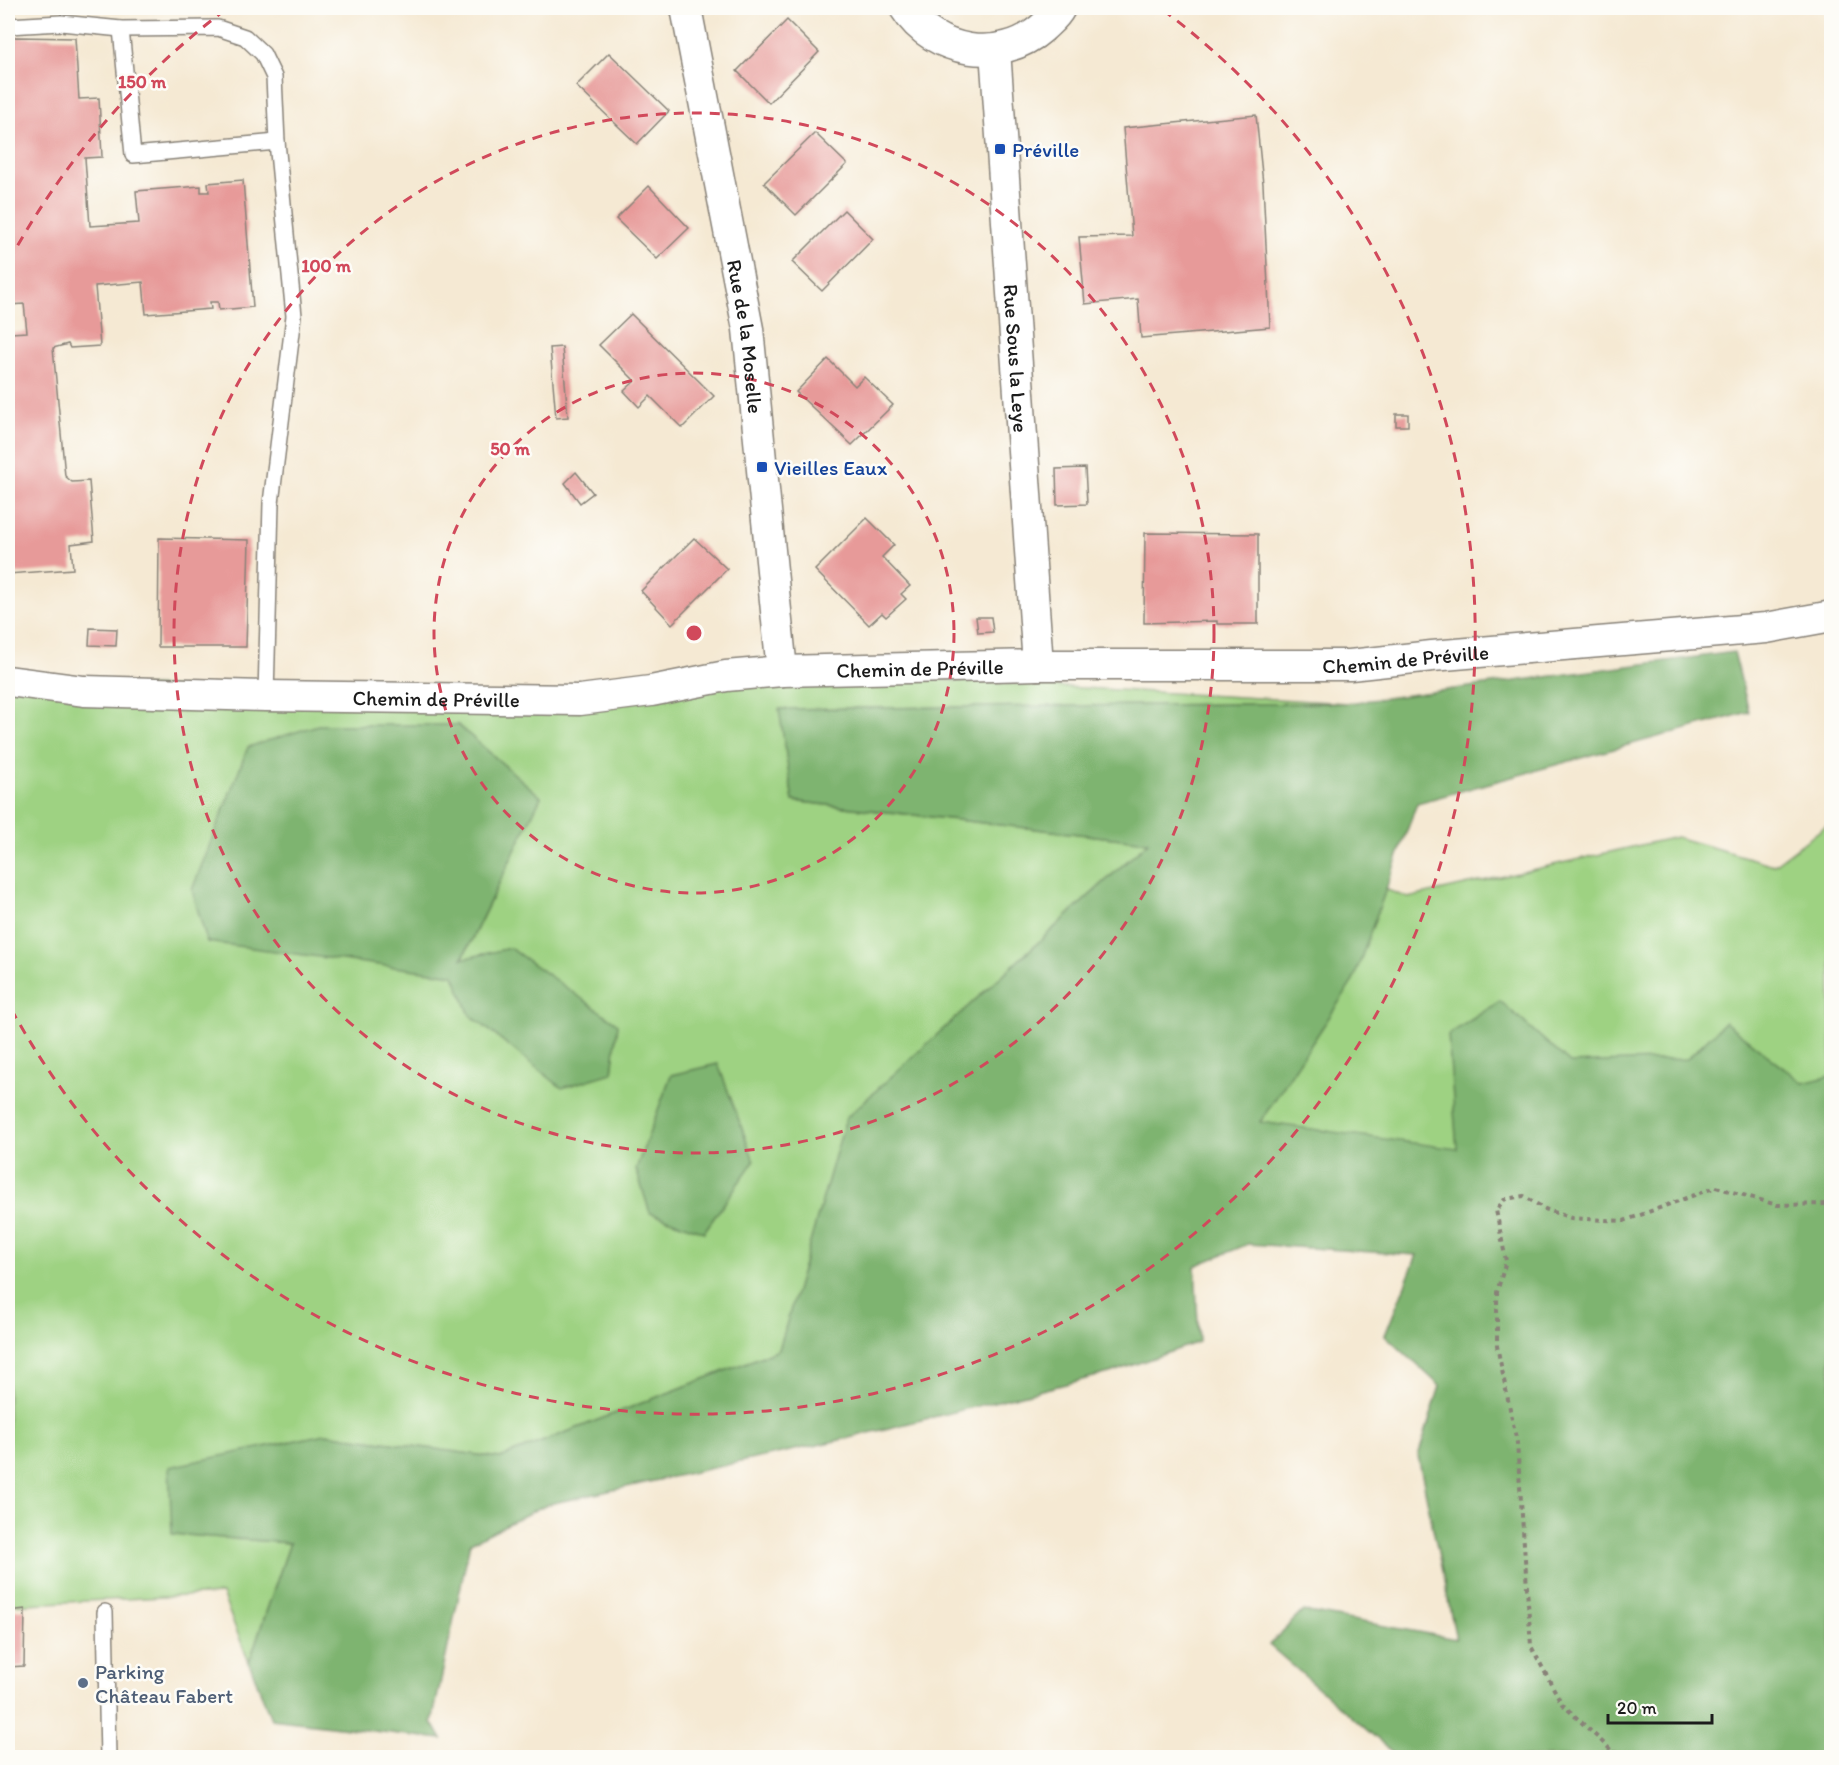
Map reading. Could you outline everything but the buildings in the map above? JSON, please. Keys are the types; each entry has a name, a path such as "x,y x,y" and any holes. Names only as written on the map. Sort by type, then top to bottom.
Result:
{"street":[{"name":"Rue de la Moselle","path":"686,8 748,329 782,671"},
{"path":"905,8 916,25 952,47 995,50 1030,38 1057,14 1060,8"},
{"name":"Rue Sous la Leye","path":"995,50 1038,665"},
{"name":"Chemin de Préville","path":"8,681 84,691 580,700 651,691 726,676 782,671 1038,665 1350,665 1766,628 1832,616"}],"lane":[{"path":"8,26 61,23 122,29 218,28 245,37 263,54 274,77 277,142 294,316 271,503 266,696"},
{"path":"122,29 133,155 277,142"},
{"path":"105,1612 108,1758"}],"path":[{"path":"1645,1758 1613,1752 1562,1704 1531,1646 1517,1443 1497,1346 1497,1292 1506,1261 1496,1210 1505,1199 1524,1196 1545,1209 1571,1218 1624,1221 1716,1188 1777,1205 1832,1204"}],"green space":[{"path":"1734,652 1749,712 1417,803 1353,981 1260,1122 1457,1149 1448,1035 1500,1001 1570,1063 1687,1059 1725,1022 1803,1083 1831,1076 1831,1757 1398,1757 1269,1645 1303,1611 1456,1639 1418,1456 1440,1386 1385,1335 1417,1255 1248,1244 1195,1266 1199,1342 1110,1373 849,1438 545,1505 470,1543 432,1722 442,1739 271,1719 249,1662 290,1543 172,1534 169,1467 325,1434 500,1458 779,1350 846,1118 1148,842 793,801 779,709 1348,703"},
{"path":"782,671 1348,703 780,709 793,801 1148,842 847,1118 779,1350 500,1458 325,1434 173,1534 290,1543 249,1662 222,1594 8,1605 8,681 543,700","holes":["458,725 540,798 462,960 510,948 617,1024 612,1073 470,1015 455,975"]},
{"path":"318,725 458,725 541,797 462,959 510,948 618,1024 612,1073 562,1088 470,1015 454,975 207,942 192,890 248,747"},
{"path":"1831,822 1831,1128 1420,1168 952,1095 1336,870 1408,898 1676,837 1774,865"},
{"path":"718,1064 754,1161 704,1232 650,1213 636,1169 671,1075"}],"place":[{"name":"Préville","path":"1000,149"},
{"name":"Vieilles Eaux","path":"762,467"},
{"name":"Parking Château Fabert","path":"83,1683"}]}
